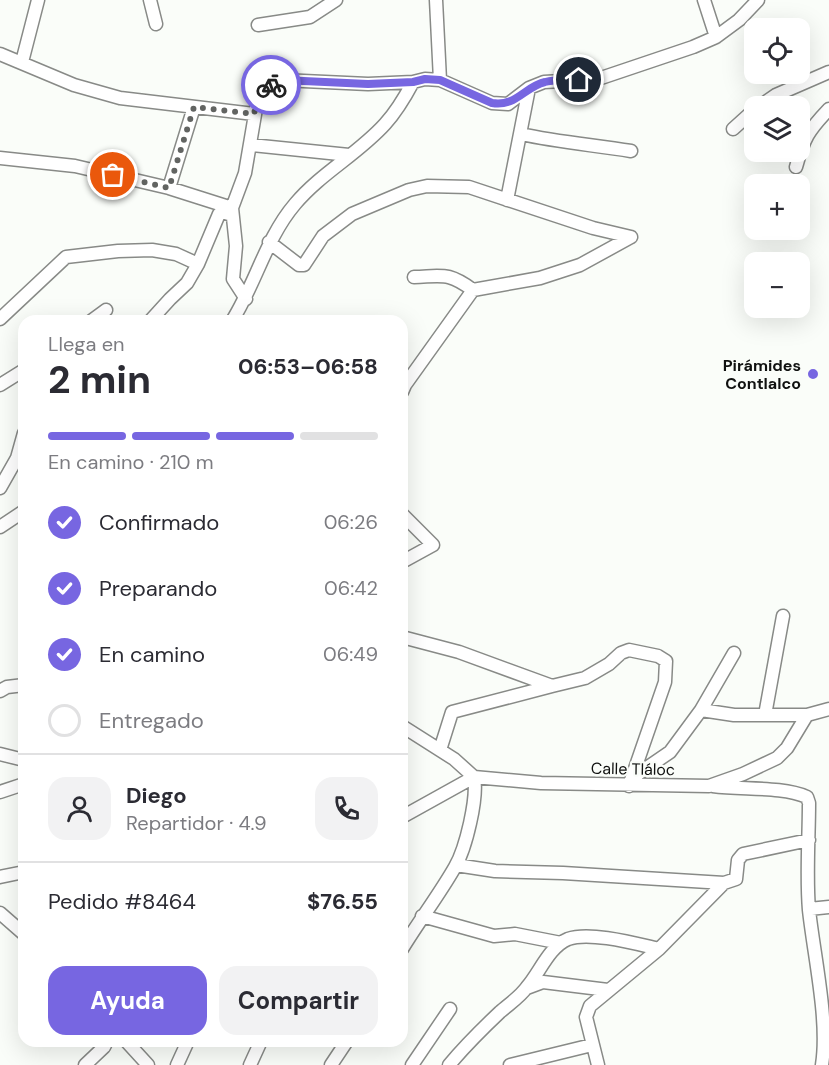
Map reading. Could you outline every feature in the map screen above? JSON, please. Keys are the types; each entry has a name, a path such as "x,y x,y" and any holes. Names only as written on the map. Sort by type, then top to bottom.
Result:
{"street":[{"path":"22,62 38,0"},
{"path":"150,0 156,24"},
{"path":"258,26 310,17 336,0"},
{"path":"436,0 440,80"},
{"path":"704,0 716,37"},
{"path":"246,299 233,279 236,246 232,211 245,173 258,97 268,87 282,80 368,84 413,82 425,79 440,80 492,103 508,104 530,88 544,82 598,79 693,47 716,37 739,20 758,0"},
{"path":"0,54 74,85 120,98 254,114"},
{"path":"775,96 829,72"},
{"path":"236,315 246,299 269,242 294,205 321,177 385,125 413,82"},
{"path":"507,200 530,88"},
{"path":"169,188 194,107"},
{"path":"796,167 803,140 829,109"},
{"path":"733,129 744,119"},
{"path":"521,134 550,141 579,142 631,151"},
{"path":"251,145 349,155"},
{"path":"0,158 75,166 169,188 232,211"},
{"path":"269,242 299,265 304,265 323,236 352,214 409,190 428,186 469,187 593,228 631,237 580,265 540,278 473,290 408,381"},
{"path":"155,315 188,283 219,214 232,211"},
{"path":"0,319 66,257 152,250 176,254 198,264"},
{"path":"414,277 456,278 473,290"},
{"path":"0,385 18,374"},
{"path":"0,488 18,454"},
{"path":"0,527 18,516"},
{"path":"408,520 433,545 408,559"},
{"path":"765,715 783,616"},
{"path":"408,639 480,659 552,686"},
{"path":"440,750 452,712 585,678 629,650 658,656 666,661 665,682 631,782"},
{"path":"631,782 670,752 701,710 734,653"},
{"path":"0,691 7,687 18,686"},
{"path":"701,710 734,715 807,715 829,709"},
{"name":"Calle Tláloc","path":"474,777 541,783 631,782 709,786 743,774 777,758 787,748 807,715"},
{"path":"408,730 440,750 474,777 475,784 473,813 456,865 408,939"},
{"path":"0,754 18,758"},
{"path":"408,813 474,777"},
{"path":"0,792 18,786"},
{"path":"709,786 788,792 807,797 809,909 828,1022 827,1044 822,1065"},
{"path":"456,865 495,871 724,883 736,879 738,860 743,854 809,840"},
{"path":"0,877 18,873"},
{"path":"598,1065 586,1017 590,1006 659,949 724,883"},
{"path":"809,909 829,907"},
{"path":"0,913 18,929"},
{"path":"422,916 494,936 515,934 561,943"},
{"path":"449,1065 468,1042 527,988 547,958 561,943 570,938 620,940 659,949"},
{"path":"527,988 543,982 608,990"},
{"path":"412,1065 450,1009"},
{"path":"510,1065 592,1045"},
{"path":"86,1065 104,1047"},
{"path":"132,1047 148,1065"},
{"path":"177,1065 185,1047"},
{"path":"250,1065 258,1047"},
{"path":"331,1065 343,1047"}],"way so far":[{"path":"113,175 169,188 194,107 254,114 258,97 271,85"}],"place":[{"name":"Pirámides Contlalco","path":"813,374"}],"route":[{"path":"271,85 282,80 321,80 368,84 413,82 425,79 440,80 492,103 508,104 530,88 544,82 579,80"}]}
